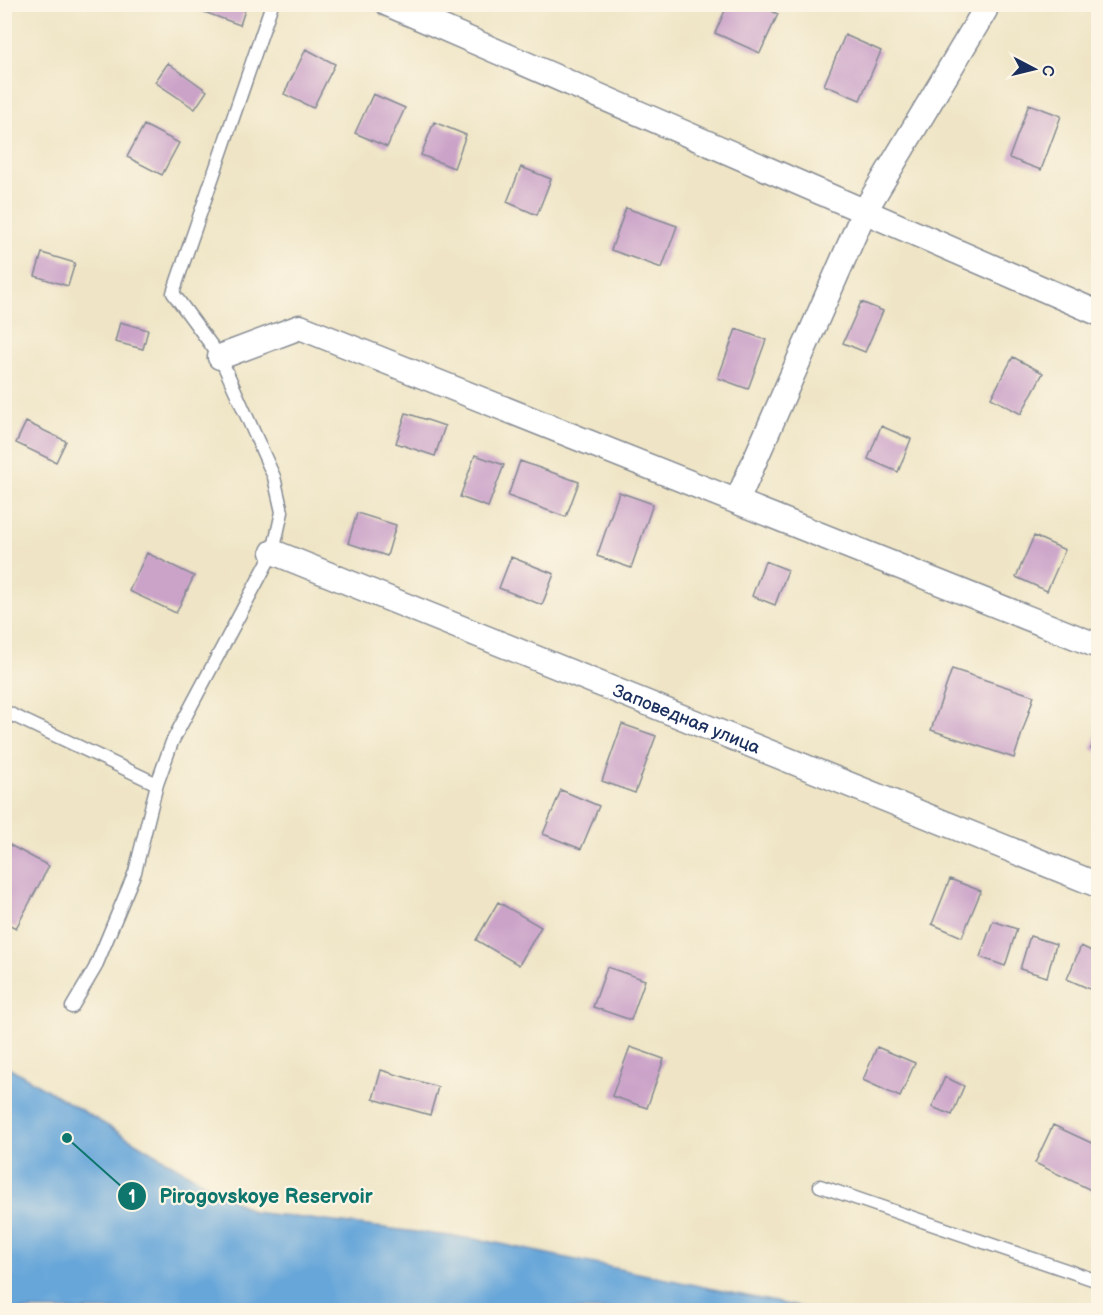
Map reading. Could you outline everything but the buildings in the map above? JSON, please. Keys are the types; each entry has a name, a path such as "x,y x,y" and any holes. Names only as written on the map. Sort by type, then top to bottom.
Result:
{"street":[{"path":"388,4 1098,312"},
{"path":"737,501 864,212 987,4"},
{"path":"220,357 300,327 1098,646"},
{"name":"Заповедная улица","path":"273,552 1098,885"}],"lane":[{"path":"72,1006 95,968 135,872 157,784 172,742 273,552 282,512 274,477 220,357 173,293 272,4"},
{"path":"4,711 157,784"},
{"path":"820,1186 1098,1281"}],"water":[{"path":"5,1065 253,1212 482,1240 813,1310 5,1310"}],"place":[{"name":"Pirogovskoye Reservoir","path":"67,1138"}]}
